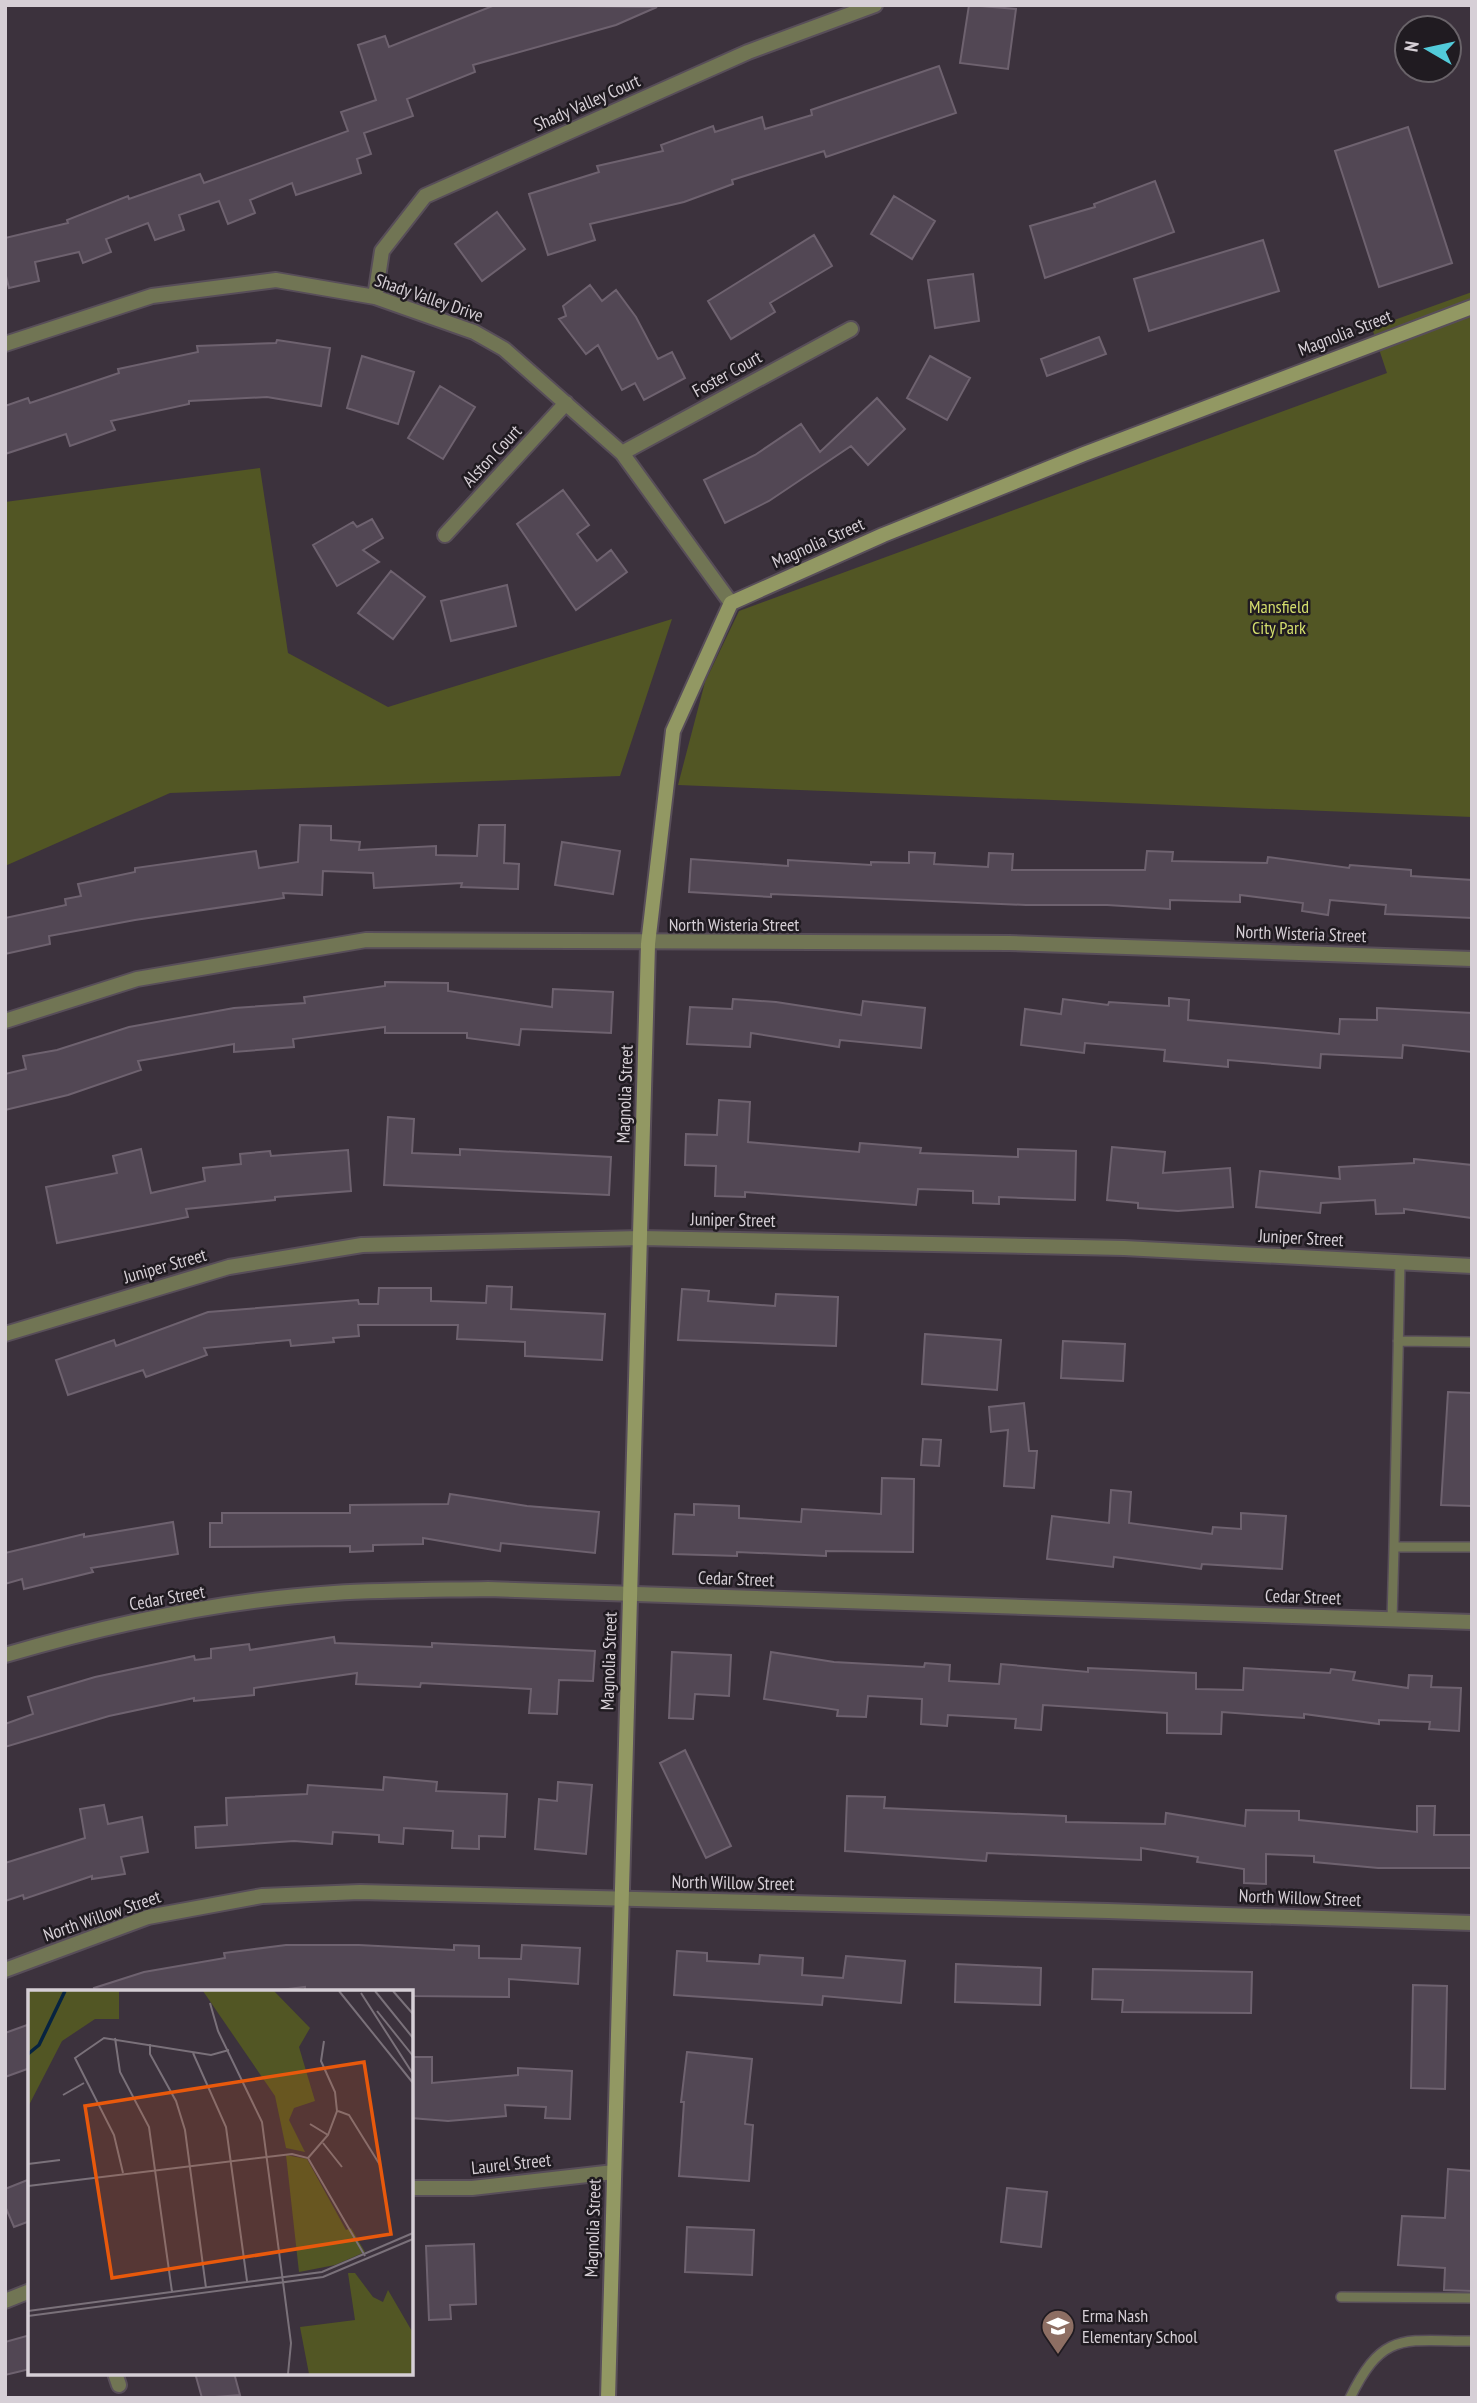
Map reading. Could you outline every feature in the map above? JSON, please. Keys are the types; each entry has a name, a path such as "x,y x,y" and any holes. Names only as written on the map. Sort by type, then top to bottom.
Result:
{"street":[{"name":"Shady Valley Court","path":"375,296 382,251 425,196 748,52 875,5"},
{"name":"Shady Valley Drive","path":"5,344 152,296 208,287 276,280 375,296 474,332 504,349 622,453 732,603"},
{"name":"Magnolia Street","path":"608,2398 648,944 673,731 732,603 883,535 1084,454 1472,307"},
{"name":"Foster Court","path":"622,453 851,329"},
{"name":"Alston Court","path":"445,535 566,403"},
{"name":"North Wisteria Street","path":"5,1021 137,979 366,940 648,944 1009,943 1472,959"},
{"name":"Juniper Street","path":"5,1334 229,1267 362,1245 640,1238 1124,1248 1472,1266"},
{"name":"Cedar Street","path":"5,1654 78,1633 235,1605 332,1593 488,1588 1472,1622"},
{"name":"North Willow Street","path":"5,1970 148,1917 262,1896 360,1892 1472,1923"},
{"name":"Laurel Street","path":"413,2188 472,2188 614,2172"},
{"path":"5,2301 28,2292"}],"lane":[{"path":"1392,1619 1400,1262"},
{"path":"1398,1341 1472,1342"},
{"path":"1394,1547 1472,1547"},
{"path":"1341,2297 1472,2298"},
{"path":"1350,2398 1367,2364 1377,2354 1392,2346 1409,2341 1472,2341"}],"green space":[{"name":"Mansfield City Park","path":"1472,292 1472,817 678,785 705,682 739,611 1387,373 1372,328"},
{"path":"260,468 288,653 388,707 672,619 620,776 170,793 5,866 5,502"}],"building":[{"path":"495,5 657,7 616,25 473,65 475,72 407,99 413,116 364,133 371,154 357,159 361,173 296,195 292,183 250,200 255,213 228,224 219,201 179,215 184,230 155,240 148,223 106,239 111,252 83,263 79,252 35,262 39,281 9,288 5,272 5,238 68,223 67,220 128,196 129,199 200,174 204,183 348,131 341,112 376,100 358,45 385,36 389,47"},
{"path":"969,5 1016,9 1008,69 960,63"},
{"path":"939,66 956,113 826,157 824,151 732,180 733,184 684,202 590,224 595,240 548,255 529,194 599,172 597,166 663,151 661,145 713,126 715,132 762,117 765,129 812,115 811,110"},
{"path":"1408,127 1452,263 1379,287 1335,151"},
{"path":"1155,181 1174,232 1045,278 1030,226 1095,207 1094,204"},
{"path":"894,196 935,221 912,259 871,234"},
{"path":"497,212 525,249 482,281 455,244"},
{"path":"814,235 832,266 770,303 775,312 731,339 708,301"},
{"path":"1263,240 1279,291 1149,331 1134,279"},
{"path":"973,274 979,321 935,328 928,280"},
{"path":"590,285 602,301 616,290 636,317 658,359 672,352 685,378 644,400 635,383 622,390 598,345 586,354 559,319 566,316 563,306"},
{"path":"1099,337 1106,354 1047,376 1041,359"},
{"path":"277,340 330,348 321,406 267,397 189,401 189,404 111,421 115,430 70,446 66,434 5,454 5,406 28,398 30,403 119,373 118,369 198,352 197,346 276,343"},
{"path":"362,356 414,372 398,424 347,408"},
{"path":"930,356 970,378 947,420 907,398"},
{"path":"440,386 475,407 443,459 408,438"},
{"path":"877,398 905,429 868,465 851,446 769,501 725,523 704,480 755,455 801,424 820,452"},
{"path":"563,490 589,525 577,534 597,561 611,550 627,572 576,610 517,524"},
{"path":"372,519 383,538 363,550 379,562 337,586 313,545 353,522 357,527"},
{"path":"391,571 425,597 393,639 358,613"},
{"path":"507,585 516,626 451,641 441,601"},
{"path":"300,825 331,826 331,840 360,842 359,850 436,846 436,855 477,856 479,825 505,825 504,863 519,864 518,889 461,887 462,883 374,888 373,873 323,871 322,895 283,893 284,898 49,936 50,944 5,954 5,918 66,905 65,899 81,896 78,884 135,872 135,868 256,851 259,868 298,862"},
{"path":"562,842 620,851 613,894 555,885"},
{"path":"1147,851 1173,852 1172,861 1267,863 1268,857 1349,868 1350,865 1411,870 1411,876 1472,880 1472,918 1385,914 1386,905 1330,900 1328,915 1302,911 1303,903 1240,895 1240,902 1170,900 1170,909 771,894 771,897 689,892 691,859 788,866 788,860 871,865 871,862 909,863 909,852 935,853 934,864 988,867 989,853 1013,854 1012,870 1145,870"},
{"path":"385,982 448,983 448,991 552,1007 553,989 613,992 611,1033 521,1029 519,1045 467,1038 467,1033 385,1033 385,1027 293,1039 294,1047 234,1052 234,1044 138,1061 141,1070 68,1095 5,1110 5,1074 26,1069 23,1056 57,1050 129,1027 234,1008 305,1003 304,997 385,986"},
{"path":"1169,998 1189,1000 1188,1020 1339,1034 1340,1019 1377,1020 1377,1008 1472,1013 1472,1052 1403,1045 1402,1058 1321,1054 1320,1068 1228,1060 1228,1067 1164,1061 1165,1050 1085,1043 1084,1053 1021,1045 1025,1009 1061,1014 1063,999 1108,1005 1109,1002 1169,1006"},
{"path":"733,999 776,1002 861,1015 863,1001 925,1008 921,1048 840,1040 839,1047 751,1033 750,1047 687,1044 690,1007 732,1009"},
{"path":"719,1100 750,1102 748,1142 859,1152 860,1143 921,1148 920,1153 1018,1157 1018,1149 1076,1151 1075,1200 999,1197 999,1204 973,1203 973,1191 918,1189 916,1205 745,1192 745,1197 715,1196 716,1166 685,1165 686,1134 717,1135"},
{"path":"388,1117 414,1119 412,1153 460,1155 460,1149 611,1157 609,1195 384,1185"},
{"path":"1112,1147 1165,1152 1163,1173 1230,1168 1233,1207 1178,1211 1138,1208 1138,1203 1107,1200"},
{"path":"141,1149 151,1193 205,1181 203,1168 241,1164 240,1154 270,1151 271,1156 348,1150 351,1191 275,1197 275,1200 186,1209 188,1217 57,1243 46,1187 117,1173 113,1156"},
{"path":"1414,1159 1472,1165 1472,1218 1404,1209 1404,1213 1376,1214 1375,1200 1321,1203 1320,1213 1256,1207 1260,1171 1340,1179 1339,1167 1414,1163"},
{"path":"487,1286 512,1287 511,1309 605,1314 602,1360 525,1356 525,1342 457,1339 458,1325 358,1325 359,1336 333,1338 334,1342 291,1346 290,1340 204,1348 207,1355 146,1377 143,1370 68,1395 56,1360 114,1340 116,1346 208,1312 358,1300 359,1304 378,1304 379,1288 431,1288 431,1301 486,1303"},
{"path":"682,1289 709,1291 708,1301 775,1306 776,1294 838,1297 836,1346 678,1340"},
{"path":"925,1334 1001,1340 997,1390 922,1384"},
{"path":"1063,1341 1125,1344 1123,1381 1061,1378"},
{"path":"1448,1392 1472,1393 1472,1506 1441,1505"},
{"path":"1024,1403 1029,1451 1037,1451 1034,1488 1004,1486 1008,1430 991,1432 989,1407"},
{"path":"923,1439 941,1440 939,1466 921,1465"},
{"path":"882,1478 914,1479 913,1552 826,1551 826,1556 737,1552 737,1556 673,1554 675,1514 694,1515 694,1504 739,1506 739,1518 801,1522 802,1509 881,1514"},
{"path":"1111,1490 1131,1492 1129,1523 1212,1534 1213,1527 1241,1529 1241,1513 1286,1516 1282,1569 1202,1564 1201,1569 1114,1557 1113,1567 1047,1559 1052,1516 1109,1523"},
{"path":"450,1494 527,1506 599,1512 595,1553 501,1543 500,1551 423,1538 423,1544 373,1545 373,1551 350,1552 350,1546 210,1547 210,1523 222,1523 222,1513 350,1513 350,1505 448,1504"},
{"path":"173,1522 178,1554 91,1568 93,1572 24,1589 22,1579 5,1584 5,1553 84,1534 84,1537"},
{"path":"334,1637 335,1643 432,1647 432,1643 595,1651 593,1681 559,1680 557,1714 529,1713 531,1689 421,1683 420,1687 356,1684 357,1673 254,1688 254,1695 194,1701 194,1698 109,1716 5,1747 5,1724 33,1714 28,1697 95,1677 194,1656 195,1660 211,1658 211,1649 249,1644 250,1650"},
{"path":"672,1652 731,1655 729,1696 695,1694 693,1719 669,1718"},
{"path":"771,1652 834,1662 924,1667 925,1663 950,1665 949,1681 999,1684 1001,1664 1088,1672 1088,1668 1196,1673 1196,1689 1243,1690 1244,1668 1330,1673 1331,1669 1355,1672 1353,1680 1408,1688 1409,1675 1432,1676 1431,1687 1461,1688 1459,1731 1429,1729 1430,1722 1379,1720 1379,1724 1304,1714 1304,1718 1222,1712 1221,1734 1167,1733 1167,1713 1043,1705 1041,1730 1015,1728 1016,1719 948,1715 947,1726 921,1724 922,1699 868,1696 866,1717 837,1716 838,1710 764,1699"},
{"path":"685,1750 731,1846 706,1858 660,1763"},
{"path":"384,1777 437,1782 436,1791 507,1794 505,1837 479,1836 479,1849 452,1848 453,1831 404,1828 403,1844 379,1842 379,1835 333,1832 332,1844 294,1841 196,1848 195,1827 227,1825 226,1798 307,1794 308,1785 383,1790"},
{"path":"558,1782 592,1785 586,1854 535,1849 539,1799 557,1801"},
{"path":"847,1796 885,1797 884,1808 1066,1816 1066,1822 1165,1824 1166,1813 1245,1826 1246,1810 1299,1811 1299,1820 1417,1832 1417,1806 1435,1806 1434,1835 1472,1835 1472,1868 1378,1868 1314,1862 1314,1856 1266,1854 1266,1884 1244,1883 1244,1869 1197,1862 1198,1857 1141,1848 1141,1860 987,1853 986,1861 845,1851"},
{"path":"104,1805 108,1824 142,1817 148,1852 121,1857 125,1874 92,1879 92,1876 24,1899 23,1895 5,1901 5,1863 85,1838 80,1809"},
{"path":"286,1945 359,1945 454,1950 454,1945 479,1946 479,1958 521,1959 522,1945 580,1948 578,1984 509,1979 509,1997 413,1996 413,1990 305,1990 305,1987 280,1990 94,1990 144,1972 225,1958 224,1953"},
{"path":"677,1951 707,1953 707,1961 759,1964 760,1955 803,1958 802,1975 843,1978 846,1956 905,1961 901,2003 823,1996 822,2005 674,1995"},
{"path":"956,1964 1041,1968 1040,2005 955,2002"},
{"path":"1093,1969 1252,1972 1251,2013 1122,2012 1123,2000 1092,1999"},
{"path":"1413,1985 1447,1986 1445,2089 1411,2088"},
{"path":"28,2025 28,2069 5,2077 5,2033"},
{"path":"687,2052 752,2059 745,2124 753,2125 749,2181 679,2176 684,2102 681,2102"},
{"path":"413,2057 432,2057 432,2083 518,2075 518,2068 572,2071 570,2119 545,2118 546,2107 505,2105 506,2116 448,2121 413,2118"},
{"path":"1448,2169 1472,2171 1472,2291 1444,2290 1445,2268 1398,2265 1402,2216 1445,2218"},
{"path":"28,2180 28,2222 14,2227 5,2206 5,2189"},
{"path":"1007,2188 1047,2192 1041,2247 1001,2242"},
{"path":"687,2227 754,2230 752,2275 685,2272"},
{"path":"474,2244 476,2304 450,2305 451,2319 429,2320 426,2246"},
{"path":"28,2336 28,2369 5,2375 5,2342"},
{"path":"196,2375 235,2375 240,2395 202,2398"}],"place":[{"name":"Erma Nash Elementary School","path":"1058,2356"}]}
